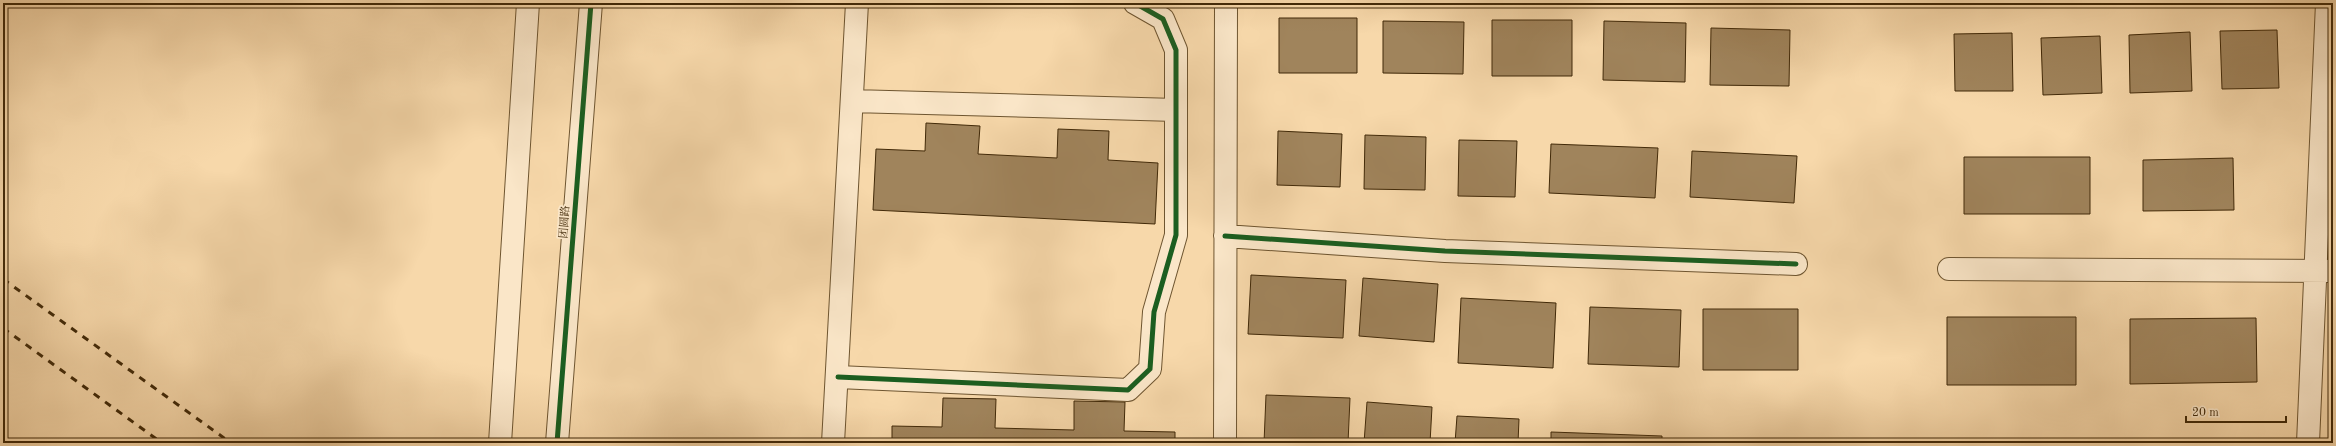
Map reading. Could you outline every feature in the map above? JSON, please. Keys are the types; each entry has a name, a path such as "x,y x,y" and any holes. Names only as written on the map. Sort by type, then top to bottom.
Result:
{"street":[{"path":"500,443 528,3"},
{"name":"团圆路","path":"556,443 591,3"},
{"path":"833,443 838,377 857,3"},
{"path":"838,377 1128,390 1150,369 1154,312 1176,235 1176,50 1163,19 1135,3"},
{"path":"1225,443 1226,3"},
{"path":"2308,443 2324,271 2327,3"},
{"path":"852,101 1176,110"},
{"path":"1225,236 1444,251 1796,264"},
{"path":"1949,269 2324,271"}],"building":[{"path":"1279,18 1357,18 1357,73 1279,73"},
{"path":"1492,20 1572,20 1572,76 1492,76"},
{"path":"1383,21 1464,22 1463,74 1383,73"},
{"path":"1604,21 1686,23 1685,82 1603,80"},
{"path":"1711,28 1790,30 1789,86 1710,85"},
{"path":"2277,30 2279,88 2222,89 2220,31"},
{"path":"2190,32 2192,91 2130,93 2129,35"},
{"path":"2012,33 2013,91 1955,91 1954,34"},
{"path":"2100,36 2102,93 2043,95 2041,38"},
{"path":"926,123 980,126 978,154 1057,158 1058,129 1109,131 1108,160 1158,163 1155,224 873,210 876,149 925,151"},
{"path":"1278,131 1342,134 1340,187 1277,185"},
{"path":"1365,135 1426,137 1425,190 1364,189"},
{"path":"1459,140 1517,141 1515,197 1458,196"},
{"path":"1551,144 1658,148 1655,198 1549,193"},
{"path":"1692,151 1797,156 1794,203 1690,197"},
{"path":"1964,157 2090,157 2090,214 1964,214"},
{"path":"2233,158 2234,210 2143,211 2143,160"},
{"path":"1251,275 1346,280 1343,338 1248,334"},
{"path":"1363,278 1438,284 1434,342 1359,336"},
{"path":"1461,298 1556,303 1553,368 1458,363"},
{"path":"1590,307 1681,310 1679,367 1588,364"},
{"path":"1703,309 1798,309 1798,370 1703,370"},
{"path":"1947,317 2076,317 2076,385 1947,385"},
{"path":"2256,318 2257,382 2130,384 2130,319"},
{"path":"1266,395 1350,398 1348,443 1264,443"},
{"path":"943,398 996,399 995,428 1074,430 1074,401 1125,402 1124,431 1175,432 1175,443 892,443 892,426 942,427"},
{"path":"1367,402 1432,407 1430,443 1364,443"},
{"path":"1457,416 1519,419 1518,443 1455,443"},
{"path":"1551,432 1662,436 1662,443 1551,443"},
{"path":"1694,441 1788,443 1693,443"}],"railway":[{"path":"3,279 231,443"},
{"path":"3,328 162,443"}],"cycle path":[{"path":"557,443 591,3"},
{"path":"838,377 1128,390 1150,369 1154,312 1176,235 1176,50 1163,19 1135,3"},
{"path":"1225,236 1445,251 1796,264"}]}
